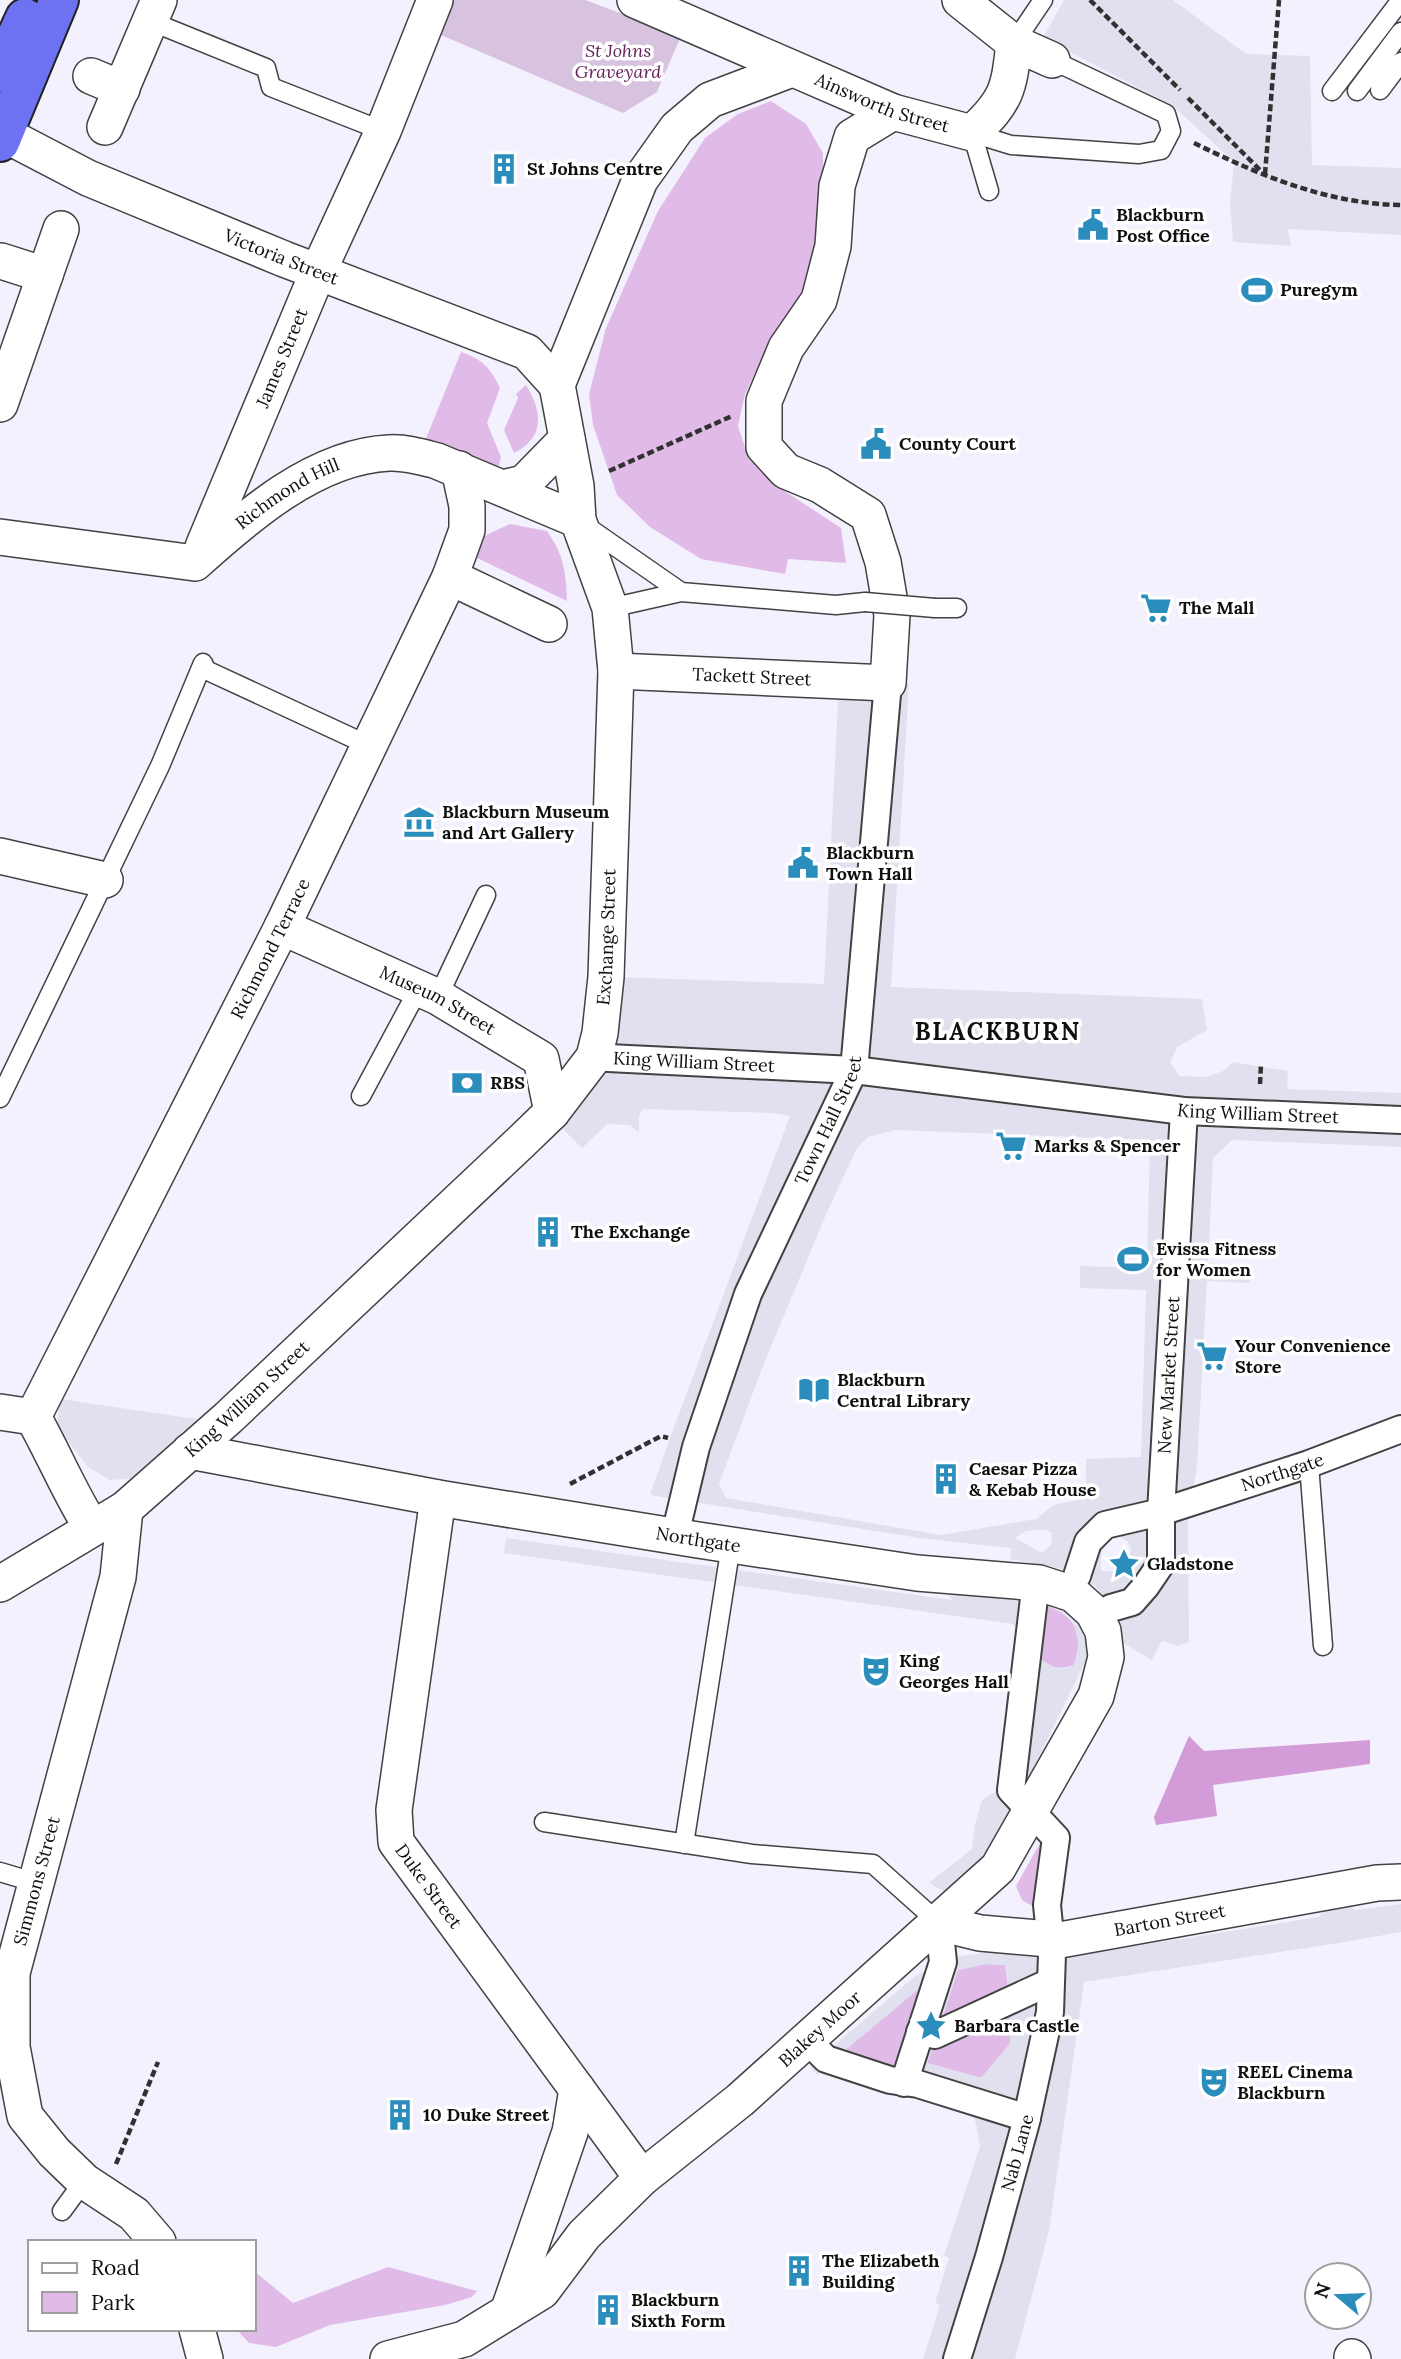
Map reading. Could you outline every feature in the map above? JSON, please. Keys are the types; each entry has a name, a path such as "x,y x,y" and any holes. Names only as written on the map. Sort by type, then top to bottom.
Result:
{"highway":[{"path":"0,72 33,0"},
{"path":"1,136 59,0"}],"street":[{"name":"James Street","path":"195,563 214,524 318,272 383,131 435,0"},
{"name":"Ainsworth Street","path":"635,0 893,113 972,133 994,112 1010,82 1014,43"},
{"path":"960,0 1014,43 1052,60"},
{"path":"106,127 106,82 155,10"},
{"path":"557,384 639,180 677,128 710,100 792,69"},
{"path":"888,683 891,615 883,562 868,515 820,485 786,471 764,447 764,401 786,348 820,300 833,246 837,186 852,136 893,113"},
{"name":"Victoria Street","path":"1,136 88,178 318,272 527,352 557,384"},
{"path":"0,404 61,229"},
{"path":"1,261 45,275"},
{"name":"Exchange Street","path":"557,384 576,486 578,520 610,608 616,671 601,1058"},
{"path":"503,488 524,483 567,439"},
{"name":"Richmond Hill","path":"195,563 236,525 318,472 350,459 389,453 414,454 459,469 578,520"},
{"name":"Richmond Terrace","path":"17,1415 282,927 450,577 467,530 467,506 459,469"},
{"path":"0,537 195,563"},
{"path":"450,577 548,624"},
{"name":"Tackett Street","path":"616,671 888,683"},
{"name":"Town Hall Street","path":"675,1535 696,1447 748,1294 854,1070 888,683"},
{"path":"0,856 105,880"},
{"name":"Museum Street","path":"282,927 429,992 541,1059 552,1112"},
{"name":"King William Street","path":"0,1584 125,1509 552,1112 601,1058 854,1070 1184,1111 1401,1120"},
{"name":"New Market Street","path":"1161,1512 1184,1111"},
{"path":"17,1415 50,1448 62,1477 92,1528"},
{"name":"Northgate","path":"190,1451 553,1517 917,1573 1039,1583 1089,1597 1088,1542 1105,1525 1161,1512 1309,1464 1401,1429"},
{"name":"Duke Street","path":"438,1498 394,1810 396,1842 642,2178"},
{"name":"Simmons Street","path":"125,1509 118,1577 12,1973 12,2047 25,2116 54,2152 94,2187 134,2214 156,2240"},
{"path":"1089,1597 1132,1602 1146,1587 1161,1564 1161,1512"},
{"name":"Nab Lane","path":"957,2359 989,2257 1027,2118 1050,2012 1052,1941 1047,1905 1056,1838 1011,1790 1035,1590 1039,1583"},
{"name":"Blakey Moor","path":"388,2359 464,2339 542,2291 584,2235 642,2178 740,2100 998,1868 1096,1696 1106,1657 1103,1631 1089,1597"},
{"name":"Barton Street","path":"939,1923 980,1933 1052,1941 1377,1882 1401,1882"},
{"path":"904,2083 943,1962 939,1923"},
{"path":"920,2032 935,2035 1050,1982"},
{"path":"807,2040 826,2059 890,2081 918,2084 1027,2118"},
{"path":"508,2312 570,2132 578,2089"},
{"path":"198,2331 205,2359"}],"lane":[{"path":"1014,43 1043,0"},
{"path":"1332,91 1401,0"},
{"path":"155,10 266,68 271,87 383,131"},
{"path":"1357,91 1401,32"},
{"path":"972,133 1012,145 1139,154 1161,150 1171,131 1166,114 1052,60"},
{"path":"1380,90 1401,62"},
{"path":"972,133 989,191"},
{"path":"578,520 681,592"},
{"path":"610,608 681,592 836,606 866,601 957,608"},
{"path":"0,1098 160,766 203,663 206,670 370,746"},
{"path":"361,1096 429,992 485,895"},
{"path":"1309,1464 1323,1646"},
{"path":"684,1844 731,1545"},
{"path":"544,1822 752,1854 873,1864 939,1923"},
{"path":"0,1872 37,1883"},
{"path":"62,2211 94,2187"}],"path":[{"path":"1090,0 1264,174"},
{"path":"1264,174 1279,0"},
{"path":"1171,131 1234,163 1312,193 1401,205"},
{"path":"576,486 764,401"},
{"path":"553,1517 560,1490 662,1436 696,1447"},
{"path":"94,2187 158,2062"}],"green space":[{"name":"St Johns Graveyard","path":"453,0 585,0 681,36 657,92 623,113 441,35"},
{"path":"771,101 806,124 823,153 823,184 807,293 770,342 745,394 738,426 749,459 780,488 841,528 846,563 788,559 785,574 701,559 650,527 617,495 593,425 589,394 606,328 658,211 705,138 738,114"},
{"path":"461,352 485,365 500,388 487,423 501,457 499,466 481,463 425,441"},
{"path":"526,385 535,404 538,423 532,439 514,453 504,430 518,398 516,394"},
{"path":"510,524 547,531 563,564 567,601 477,558 484,536"},
{"path":"1048,1606 1066,1616 1076,1629 1078,1645 1074,1665 1057,1668 1042,1660 1041,1636"},
{"path":"1045,1834 1034,1907 1022,1900 1016,1886"},
{"path":"985,1964 1005,1965 1008,1988 941,2021 958,1970"},
{"path":"920,1987 892,2069 841,2053"},
{"path":"1006,2014 1010,2015 1010,2044 981,2078 927,2063 932,2049"},
{"path":"388,2267 477,2291 472,2297 445,2305 330,2325 276,2347 249,2343 238,2331 256,2331 256,2273 293,2303"}],"shaded area":[{"path":"1064,0 1173,0 1246,54 1310,56 1312,165 1401,168 1401,235 1288,229 1291,246 1233,242 1230,203 1234,162 1173,106 1043,38"},
{"path":"839,681 909,684 891,987 1202,999 1207,1030 1177,1047 1170,1062 1179,1076 1206,1077 1223,1071 1233,1062 1288,1071 1287,1089 1401,1093 1401,1147 1232,1140 1213,1158 1208,1263 1251,1265 1250,1283 1207,1281 1197,1466 1188,1520 1189,1642 1177,1646 1162,1641 1152,1660 1123,1643 1114,1612 1094,1585 1059,1568 1010,1559 1011,1548 919,1538 650,1495 790,1116 773,1113 643,1109 639,1116 639,1133 630,1125 607,1124 582,1148 561,1127 615,977 824,984","holes":["895,1130 1150,1140 1147,1268 1080,1266 1080,1288 1146,1290 1141,1457 1086,1459 1086,1484 1090,1483 1092,1497 1054,1505 1036,1519 941,1535 726,1498 719,1484 761,1371 827,1212 857,1148 868,1137","1046,1530 1052,1533 1051,1545 1042,1553 1015,1538 1026,1531","1119,1536 1128,1542 1131,1548 1128,1562 1114,1571 1101,1571 1101,1555 1109,1541"]},
{"path":"60,1399 203,1420 138,1478 110,1480 88,1467 57,1427"},
{"path":"506,1538 952,1600 940,1578 1041,1591 1079,1614 1089,1645 1088,1656 991,1855 946,1893 929,1883 972,1849 982,1800 1003,1787 1024,1635 1013,1624 504,1553","holes":["1048,1606 1068,1616 1074,1624 1079,1645 1074,1665 1064,1669 1042,1660 1041,1636"]},
{"path":"1189,1736 1204,1751 1370,1740 1370,1764 1213,1785 1217,1816 1156,1825 1154,1817"},
{"path":"1346,1903 1355,1910 1401,1904 1401,1932 1084,1982 1049,2231 1015,2359 923,2359 940,2305 935,2303 949,2258 944,2256 980,2146 974,2114 914,2094 903,2097 827,2067 817,2075 810,2066 915,1976 954,1957 1002,1950 1086,1954 1319,1917 1329,1904","holes":["985,1964 1005,1965 1008,1987 941,2020 958,1970","920,1988 894,2067 842,2053","1006,2014 1010,2015 1010,2044 981,2078 927,2063 933,2048"]}],"place":[{"name":"St Johns Centre","path":"504,169"},
{"name":"Blackburn Post Office","path":"1093,225"},
{"name":"Puregym","path":"1257,290"},
{"name":"County Court","path":"876,444"},
{"name":"The Mall","path":"1156,608"},
{"name":"Blackburn Museum and Art Gallery","path":"419,822"},
{"name":"Blackburn Town Hall","path":"803,863"},
{"name":"RBS","path":"467,1083"},
{"name":"Marks & Spencer","path":"1011,1146"},
{"name":"The Exchange","path":"548,1232"},
{"name":"Evissa Fitness for Women","path":"1133,1259"},
{"name":"Your Convenience Store","path":"1212,1356"},
{"name":"Blackburn Central Library","path":"814,1390"},
{"name":"Caesar Pizza & Kebab House","path":"946,1479"},
{"name":"Gladstone","path":"1124,1564"},
{"name":"King Georges Hall","path":"876,1671"},
{"name":"Barbara Castle","path":"931,2026"},
{"name":"REEL Cinema Blackburn","path":"1214,2082"},
{"name":"10 Duke Street","path":"400,2115"},
{"name":"The Elizabeth Building","path":"799,2271"},
{"name":"Blackburn Sixth Form","path":"608,2310"}],"district":[{"name":"BLACKBURN","path":"998,1032"}]}
